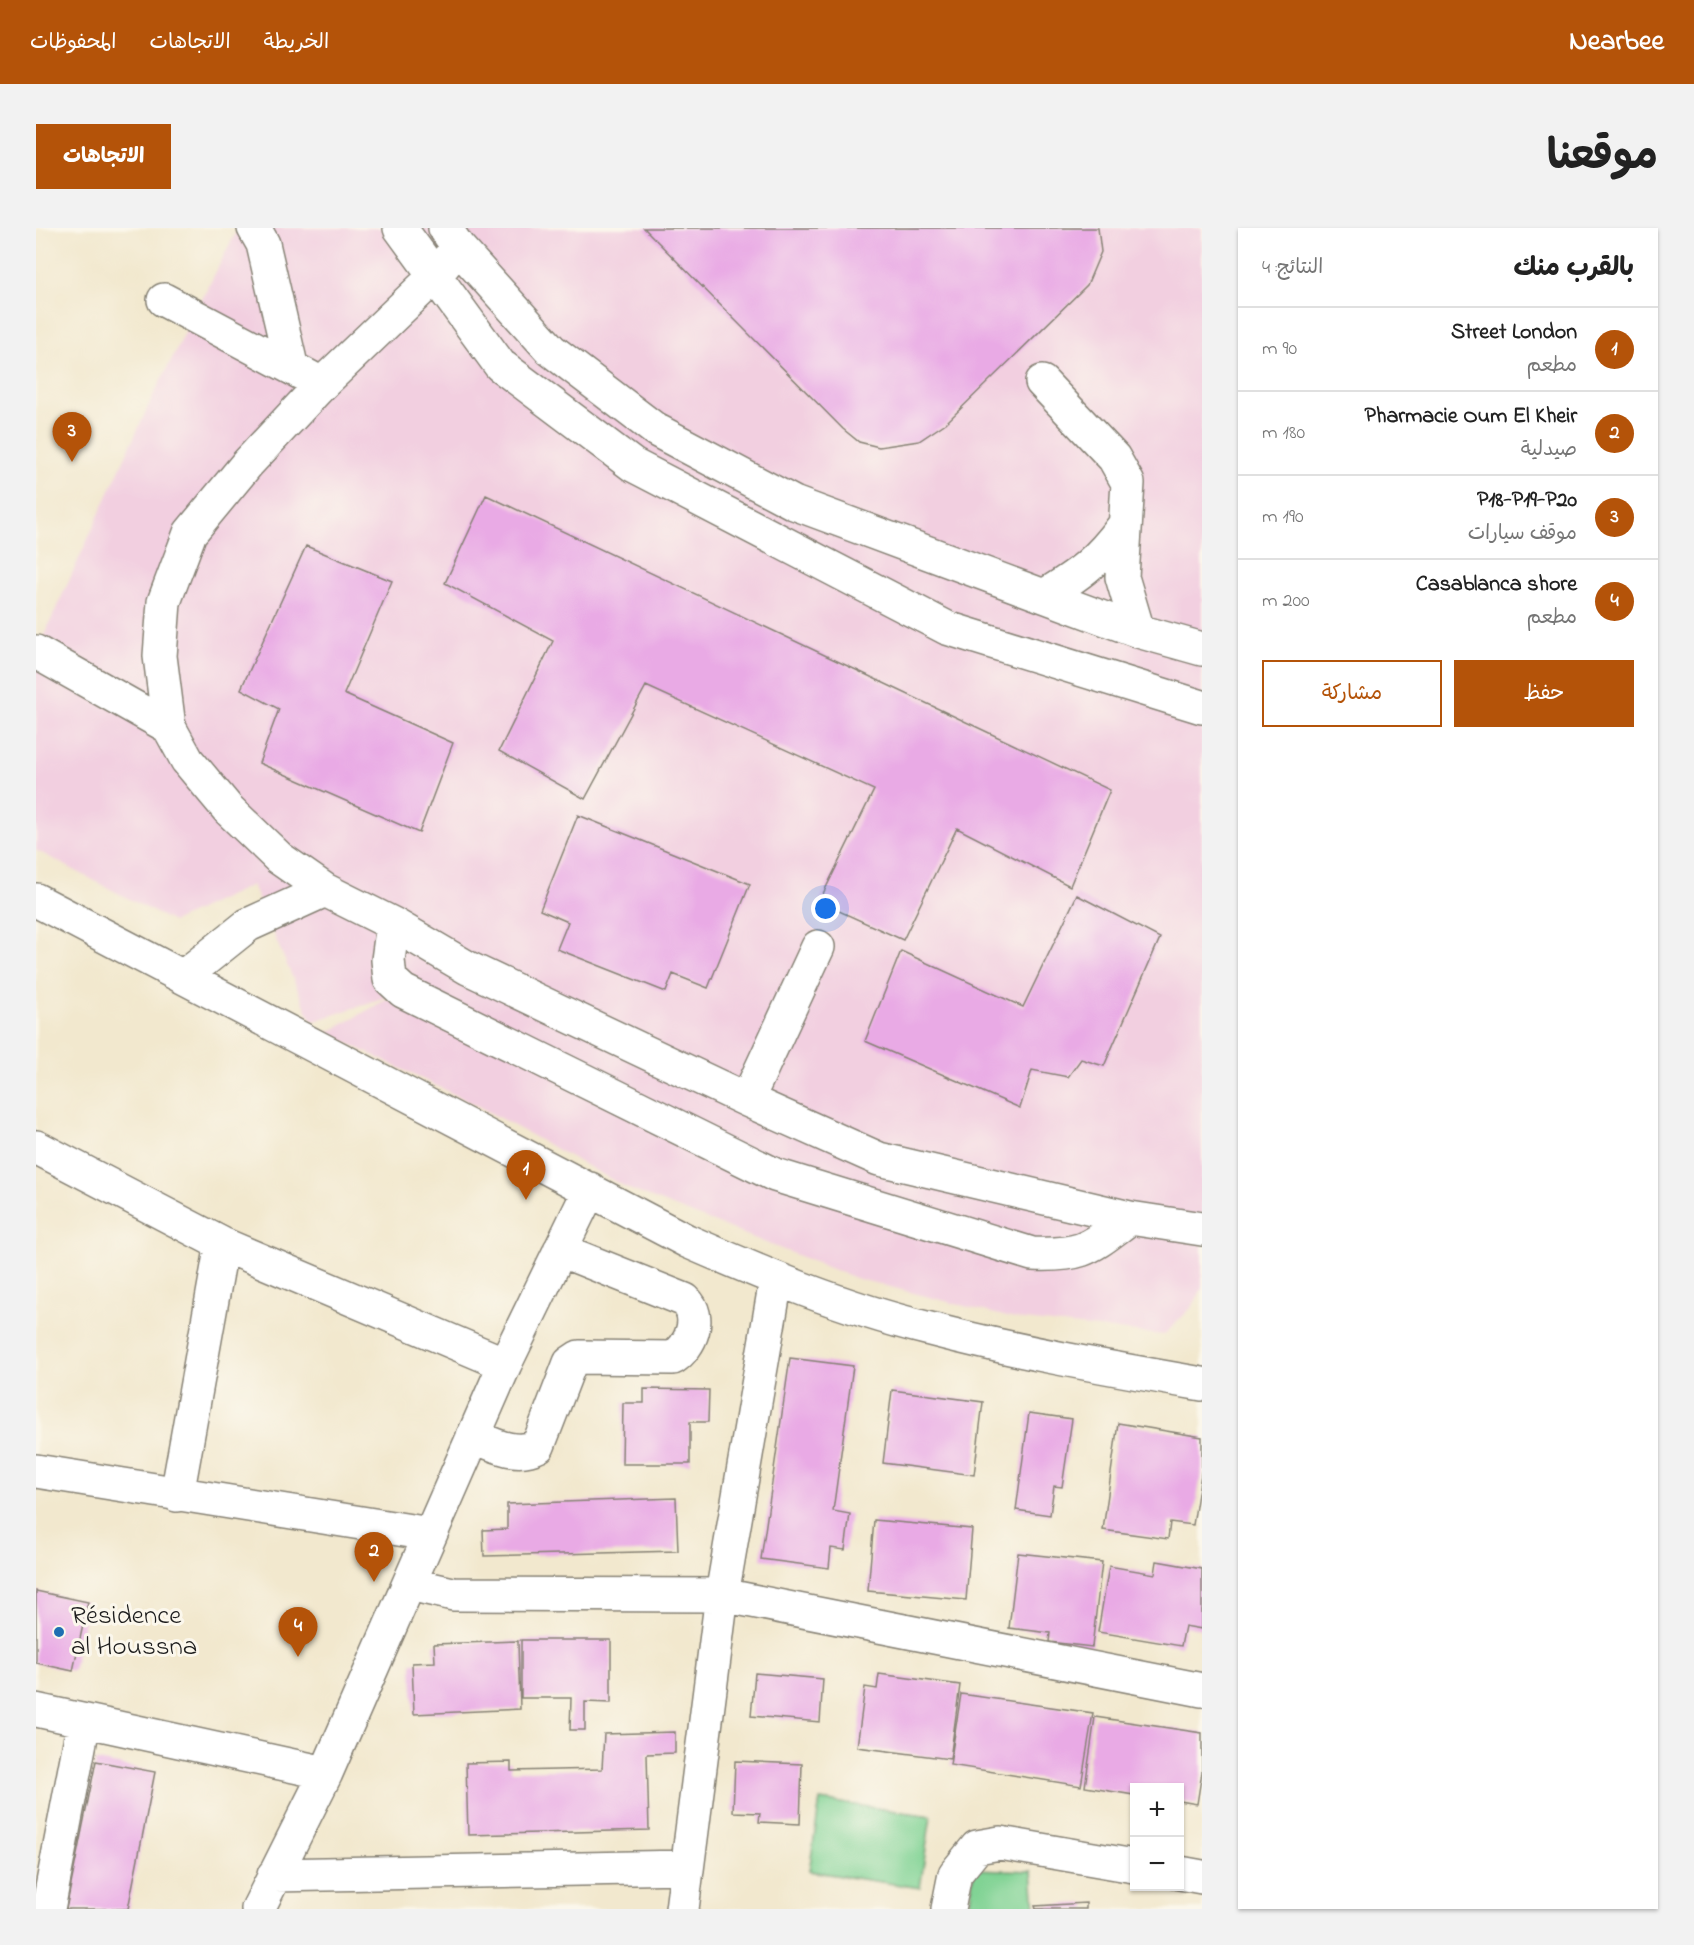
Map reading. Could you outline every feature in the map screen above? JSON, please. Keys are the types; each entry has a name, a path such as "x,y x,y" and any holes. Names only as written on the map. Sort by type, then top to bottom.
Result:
{"street":[{"path":"254,228 263,244 291,365"},
{"path":"400,228 500,365 633,465 947,628 1202,707"},
{"path":"1202,649 1137,631 794,503 656,430 551,350 452,238 435,276 322,384 247,464 190,533 164,602 160,656 169,727 187,760 228,809 279,858 325,890 393,924 468,968 747,1100 879,1159 1130,1218 1202,1229"},
{"path":"164,300 291,365 322,384"},
{"path":"1042,382 1123,470 1128,483 1123,526 1122,577 1137,631"},
{"path":"1044,596 1084,571 1103,555 1123,526"},
{"path":"36,652 169,727"},
{"path":"183,977 248,925 325,890"},
{"path":"36,900 687,1241 776,1280 924,1328 1100,1367 1202,1384"},
{"path":"393,924 388,960 390,979 403,991 775,1175 1032,1254 1065,1255 1089,1249 1130,1218"},
{"path":"747,1100 818,947"},
{"path":"36,1147 222,1244 505,1364"},
{"path":"258,1909 326,1773 505,1364 590,1189"},
{"path":"177,1495 222,1244"},
{"path":"473,1436 503,1449 527,1452 538,1446 570,1363 579,1357 673,1358 688,1344 695,1317 692,1307 685,1300 560,1250"},
{"path":"682,1909 722,1594 776,1280"},
{"path":"36,1471 430,1534"},
{"path":"410,1584 453,1594 722,1594 1202,1690"},
{"path":"36,1710 326,1773"},
{"path":"48,1909 84,1720"},
{"path":"948,1909 955,1874 977,1847 1000,1843 1130,1865"},
{"path":"274,1875 687,1867"},
{"path":"1184,1874 1202,1877"}],"shaded area":[{"path":"238,228 1202,228 1202,1289 1192,1307 1164,1335 1015,1319 855,1278 629,1189 478,1106 327,1033 398,993 312,1022 252,885 173,922 36,850 36,653 152,398"}],"green space":[{"path":"820,1800 931,1816 920,1888 809,1871"},
{"path":"974,1869 1032,1871 1035,1909 969,1909"}],"building":[{"path":"644,228 1098,228 1101,252 1087,285 946,423 919,441 879,447 859,442 843,429"},
{"path":"486,495 1110,790 1070,886 957,828 903,940 819,902 874,790 646,686 585,799 499,751 553,641 445,583"},
{"path":"306,546 392,581 344,694 453,743 419,833 259,763 279,709 241,689"},
{"path":"578,815 750,884 708,988 673,974 666,992 557,949 568,922 540,910"},
{"path":"1077,895 1160,938 1104,1066 1081,1059 1068,1077 1032,1070 1020,1108 865,1041 901,951 1023,1007"},
{"path":"790,1358 853,1366 833,1511 850,1514 845,1550 831,1548 829,1568 761,1559"},
{"path":"644,1389 709,1390 708,1422 690,1422 690,1464 622,1464 623,1403 644,1403"},
{"path":"892,1390 983,1402 974,1475 883,1463"},
{"path":"1029,1413 1072,1419 1062,1487 1054,1486 1050,1515 1016,1510"},
{"path":"1118,1423 1202,1437 1202,1468 1193,1525 1170,1522 1168,1539 1103,1530"},
{"path":"676,1498 678,1551 484,1556 483,1530 507,1529 507,1504"},
{"path":"874,1520 972,1529 966,1600 868,1591"},
{"path":"1018,1553 1102,1562 1092,1647 1049,1642 1050,1633 1009,1628"},
{"path":"1157,1561 1202,1569 1202,1629 1185,1626 1181,1646 1098,1632 1109,1566 1155,1574"},
{"name":"Résidence al Houssna","path":"36,1591 88,1602 73,1671 36,1663"},
{"path":"521,1640 611,1640 611,1703 585,1702 585,1730 570,1730 571,1698 521,1698"},
{"path":"518,1641 520,1709 414,1714 412,1663 435,1662 434,1644"},
{"path":"755,1673 823,1679 820,1722 751,1716"},
{"path":"879,1674 960,1685 950,1759 857,1747 865,1687 877,1689"},
{"path":"961,1694 1093,1713 1081,1786 950,1765"},
{"path":"1095,1717 1202,1733 1202,1772 1197,1804 1184,1802 1184,1783 1130,1783 1130,1794 1085,1787"},
{"path":"675,1732 675,1753 647,1754 649,1830 468,1835 466,1763 511,1762 511,1771 602,1769 604,1734"},
{"path":"96,1761 155,1772 128,1909 66,1909"},
{"path":"735,1761 802,1764 800,1824 759,1822 760,1813 733,1812"},
{"path":"1086,1903 1086,1909 1036,1909 1035,1906"}],"place":[{"name":"P18-P19-P20","path":"72,462"},
{"name":"Street London","path":"526,1200"},
{"name":"Pharmacie Oum El Kheir","path":"374,1582"},
{"name":"Résidence al Houssna","path":"59,1632"},
{"name":"Casablanca shore","path":"298,1657"}]}
